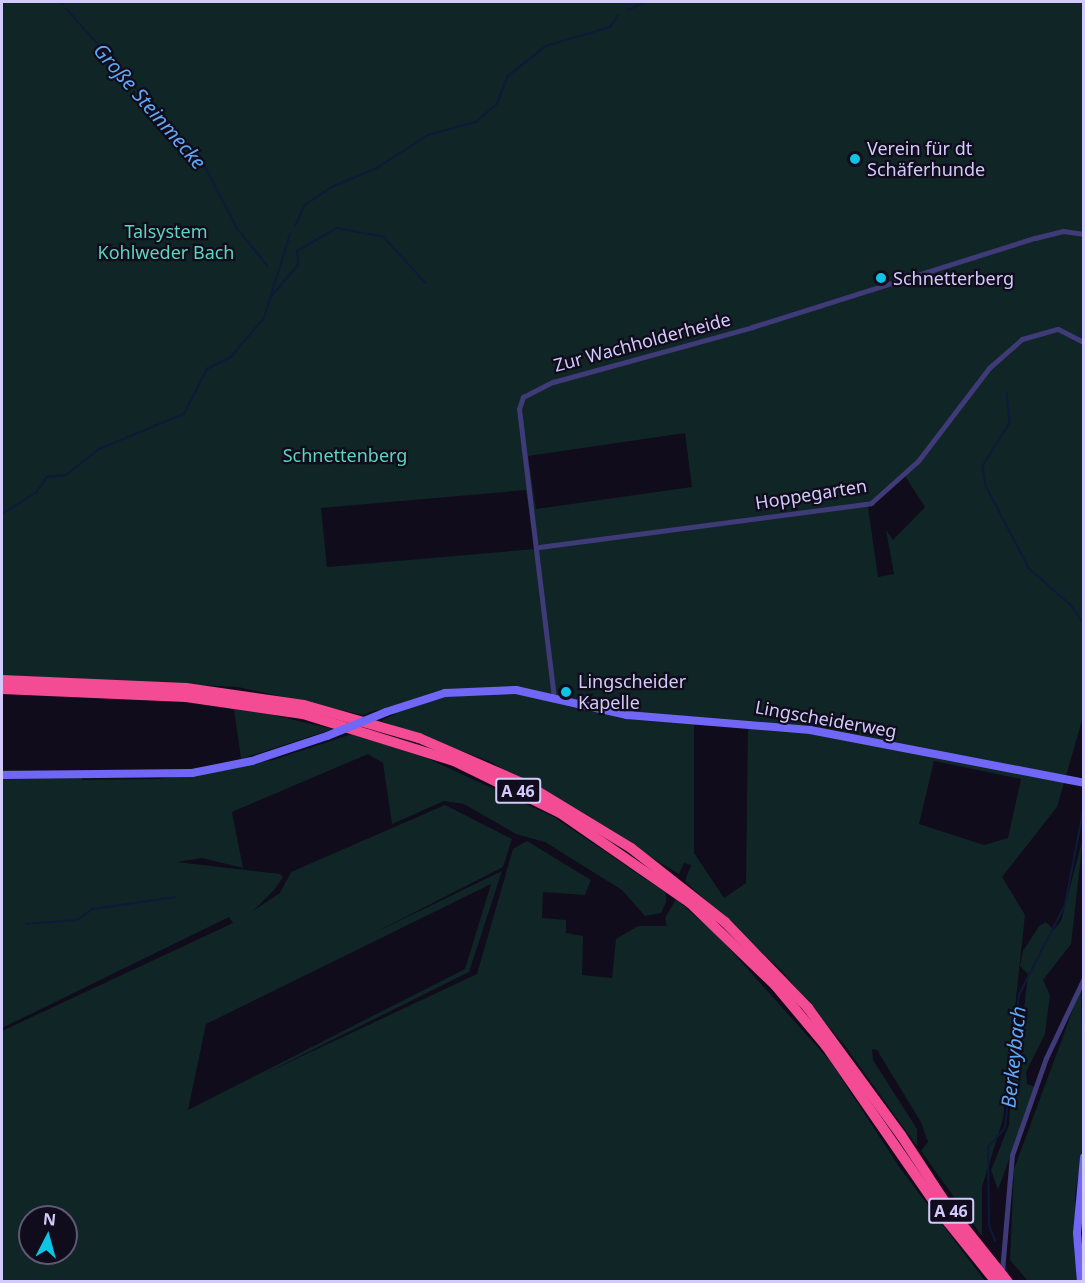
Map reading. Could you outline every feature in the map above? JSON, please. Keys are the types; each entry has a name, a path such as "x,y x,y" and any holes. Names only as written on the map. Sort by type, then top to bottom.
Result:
{"highway":[{"name":"A 46","path":"2,680 186,688 304,705 419,738 529,786 631,848 725,922 808,1008 901,1135 949,1208 1008,1281"},
{"name":"A 46","path":"2,689 186,697 303,714 417,747 525,794 627,856 720,929 802,1015 996,1281"}],"street":[{"name":"Zur Wachholderheide","path":"554,698 539,548 519,409 525,396 554,382 1064,231 1083,234"},
{"name":"Hoppegarten","path":"539,548 871,503 918,461 989,368 1022,339 1058,328 1083,342"},
{"name":"Lingscheiderweg","path":"2,775 192,773 260,759 327,736 386,712 445,693 482,688 554,698 647,718 810,730 1083,783"},
{"path":"1002,1281 1007,1172 1046,1058 1083,978"},
{"path":"1081,1281 1077,1233 1083,1157"}],"green space":[{"path":"2,2 1083,2 1083,717 1057,807 1002,877 1025,915 1003,1119 982,1187 982,1236 921,1151 928,1142 921,1122 877,1050 872,1049 873,1060 917,1129 917,1146 845,1046 781,970 685,881 691,865 684,863 679,874 491,762 381,721 395,714 376,710 363,715 238,687 2,675","holes":["685,433 692,487 536,509 528,456","905,476 925,507 893,540 886,530 894,574 878,577 868,507","526,490 535,549 327,567 321,508","694,725 748,727 746,883 724,898 694,853","934,761 1021,779 1008,838 984,845 919,824"]},
{"path":"234,709 264,713 333,729 241,759"},
{"path":"352,734 429,759 554,817 666,893 666,902 661,913 645,916 622,890 545,842 516,834 464,804 444,801 392,824 383,763 368,754 232,812 243,868 202,858 177,862 280,874 283,877 275,889 253,911 280,893 291,872 445,805 512,839 503,867 374,933 502,871 469,972 264,1074 477,974 513,849 527,841 591,880 585,895 543,892 542,918 566,920 566,933 583,936 582,975 612,978 616,939 638,926 667,926 665,918 676,899 719,937 830,1061 900,1168 985,1281 2,1281 2,1031 233,923 229,917 2,1028 2,770 82,771 82,780 159,779 273,760","holes":["491,884 465,969 188,1110 206,1024"]},
{"path":"1083,838 1071,944 1043,980 1050,995 1045,1034 1026,1072 1027,1084 1035,1087 998,1190 991,1170 1009,1125 1012,1069 1020,1045 1028,974 1020,966 1023,951 1039,926 1046,922 1054,930 1061,921"},
{"path":"1081,988 1084,1138 1075,1196 1078,1281 1028,1281 1010,1260 1014,1169"}],"waterway":[{"path":"628,10 646,2"},
{"name":"Große Steinmecke","path":"67,9 205,166 237,228 268,266"},
{"path":"295,226 305,205 332,187 377,168 428,135 476,122 497,104 508,76 546,46 610,27 618,16"},
{"path":"270,298 298,265 297,251 337,228 384,237 426,283"},
{"path":"2,514 36,493 47,477 66,475 99,449 184,414 207,369 231,357 264,318 290,234"},
{"name":"Berkeybach","path":"1007,393 1010,423 983,466 986,486 1029,568 1072,606 1084,624"},
{"name":"Berkeybach","path":"995,1241 989,1225 988,1147 1005,1128 1019,995 1065,905 1084,806"},
{"path":"26,924 77,920 93,909 175,897"},
{"name":"Berkeybach","path":"1005,1264 1008,1273"}],"place":[{"name":"Verein für dt Schäferhunde","path":"855,159"},
{"name":"Schnetterberg","path":"881,278"},
{"name":"Lingscheider Kapelle","path":"566,692"}],"park label":[{"name":"Talsystem Kohlweder Bach","path":"166,242"},
{"name":"Schnettenberg","path":"345,455"}]}
